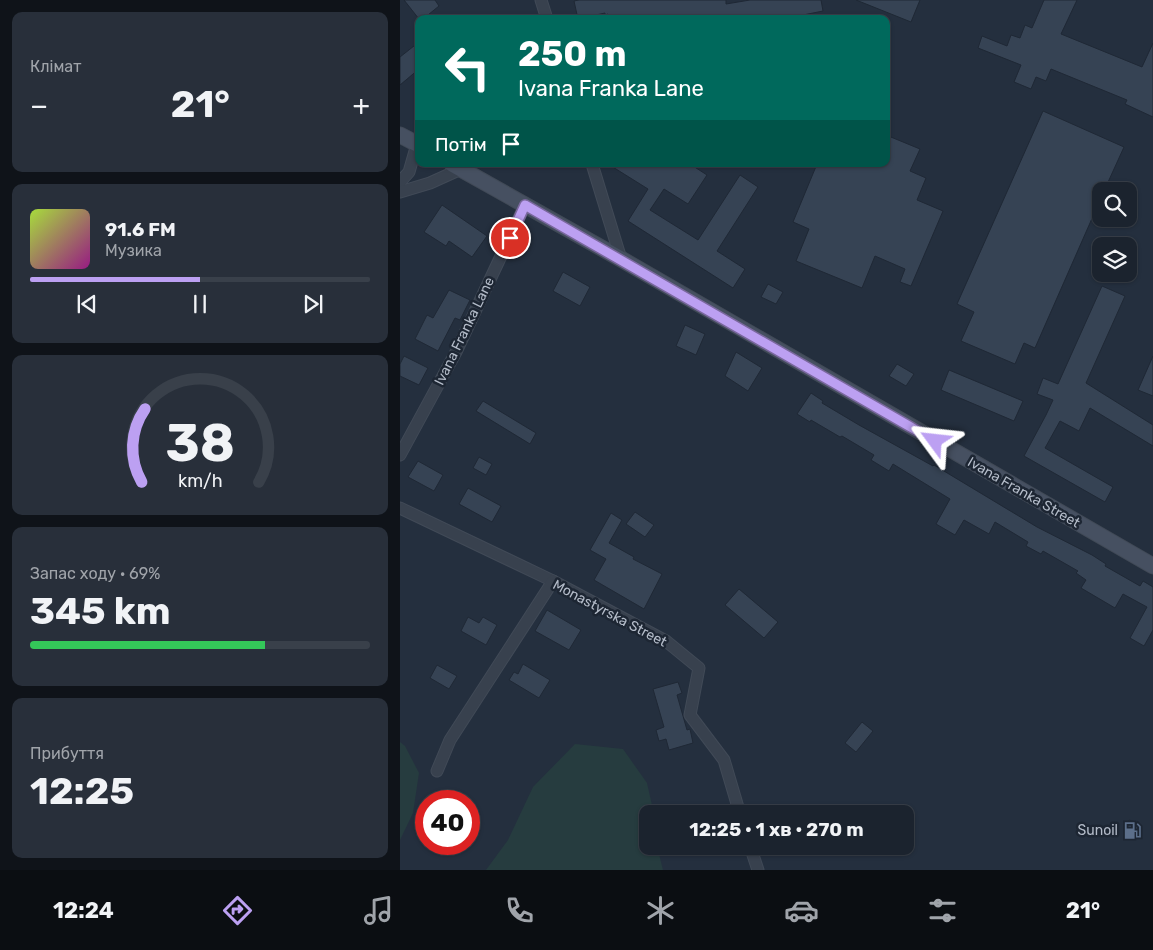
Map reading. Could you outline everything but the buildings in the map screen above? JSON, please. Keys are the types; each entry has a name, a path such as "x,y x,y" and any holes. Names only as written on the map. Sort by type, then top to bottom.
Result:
{"street":[{"path":"541,0 545,15"},
{"path":"400,135 415,143"},
{"path":"400,182 409,172 415,154"},
{"path":"400,192 430,183 454,167"},
{"name":"Ivana Franka Street","path":"458,167 1153,566"},
{"path":"593,167 621,259"},
{"name":"Ivana Franka Lane","path":"400,455 456,352 525,205"},
{"name":"Monastyrska Street","path":"400,508 553,581 666,641 699,668 690,715 724,760 737,805"},
{"path":"437,771 450,740 553,581"},
{"path":"753,855 758,870"}],"green space":[{"path":"400,742 405,746 419,773 413,813 400,840"},
{"path":"575,744 623,749 647,783 652,805 639,805 639,855 659,855 663,870 486,870 508,840 533,787"}],"place":[{"name":"Sunoil","path":"1132,830"}],"route":[{"path":"510,238 525,205 655,278 935,441"}]}
